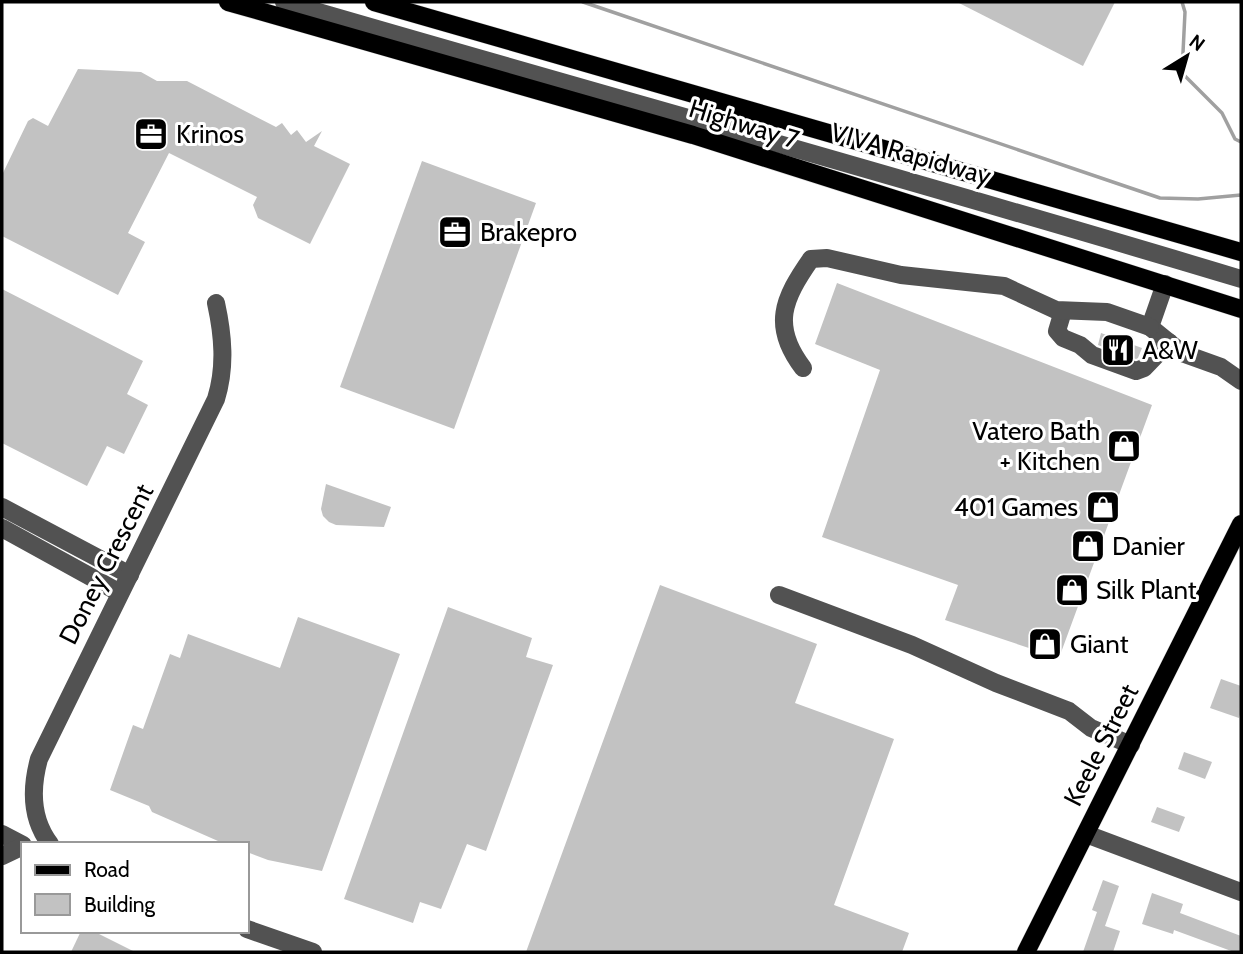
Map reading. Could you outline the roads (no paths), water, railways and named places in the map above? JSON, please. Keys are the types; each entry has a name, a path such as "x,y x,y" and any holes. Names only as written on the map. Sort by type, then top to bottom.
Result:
{"main road":[{"name":"Highway 7","path":"228,2 693,135 1241,309"},
{"name":"Highway 7","path":"374,2 1241,252"},
{"name":"Keele Street","path":"1026,952 1241,524"}],"street":[{"name":"VIVA Rapidway","path":"284,2 553,81 968,196 1241,279"},
{"path":"803,368 791,352 782,320 795,282 811,260 827,258 901,275 1004,286 1056,310 1107,312 1150,327 1182,353 1220,367 1241,381"},
{"path":"1150,327 1165,284"},
{"name":"Doney Crescent","path":"48,840 36,815 33,801 33,786 39,759 206,422 221,382 222,342 216,303"},
{"path":"1063,310 1057,331 1063,338 1080,345 1091,355 1136,371 1144,368 1169,342"},
{"path":"2,507 130,575"},
{"path":"2,528 120,593"},
{"path":"779,594 912,645 996,683 1069,711 1091,727 1131,745"},
{"path":"2,834 21,844"},
{"path":"1086,834 1241,892"},
{"path":"2,856 21,846"},
{"path":"248,929 313,952"}],"waterway":[{"path":"583,2 1160,198 1198,199 1241,195"},
{"path":"1182,2 1185,12 1182,73 1222,113 1235,139 1241,142"}],"place":[{"name":"Krinos","path":"151,134"},
{"name":"Brakepro","path":"455,232"},
{"name":"A&W","path":"1118,350"},
{"name":"Vatero Bath + Kitchen","path":"1124,446"},
{"name":"401 Games","path":"1103,507"},
{"name":"Danier","path":"1088,546"},
{"name":"Silk Plant","path":"1072,590"},
{"name":"Giant","path":"1045,644"}]}
